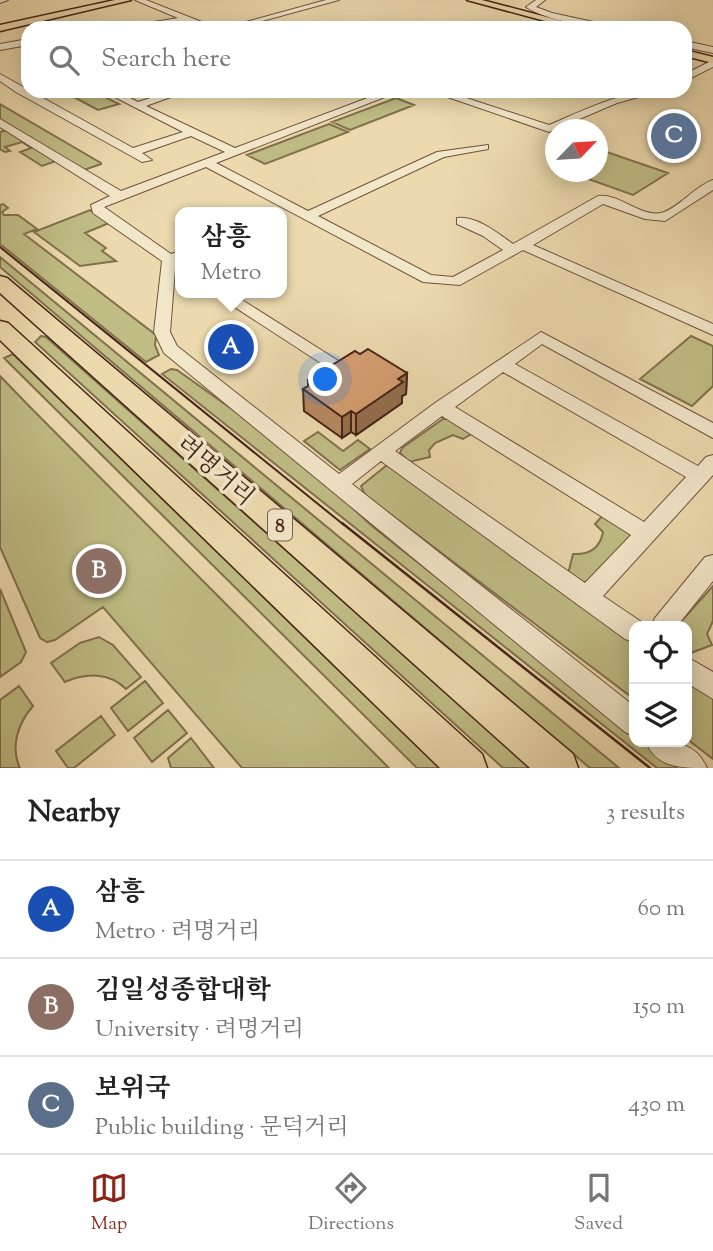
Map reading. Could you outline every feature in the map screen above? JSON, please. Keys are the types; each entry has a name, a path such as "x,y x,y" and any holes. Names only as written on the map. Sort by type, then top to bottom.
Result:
{"highway":[{"name":"려명거리","path":"0,282 559,768"},
{"name":"려명거리","path":"0,328 468,768"}],"main road":[{"path":"28,21 127,0"},
{"path":"471,0 546,21"},
{"path":"0,27 21,23"},
{"path":"692,55 713,62"}],"street":[{"path":"139,0 194,21"},
{"path":"255,21 335,0"},
{"path":"541,0 530,7 550,15 583,21"},
{"path":"173,21 188,19"},
{"path":"0,47 21,43"},
{"path":"15,44 21,47"},
{"path":"692,46 713,50"},
{"path":"692,74 713,62"},
{"path":"0,76 21,91"},
{"path":"34,98 146,159"},
{"path":"122,98 233,152"},
{"path":"137,105 160,98"},
{"path":"175,260 98,210 97,205 376,98"},
{"path":"456,98 549,129 627,98"},
{"path":"0,122 118,195"},
{"path":"134,152 192,132"},
{"path":"308,216 440,154 484,147"},
{"path":"205,162 438,282 463,279 601,199 650,216 665,217 713,184"},
{"path":"462,221 517,248 713,330"},
{"path":"175,266 162,332 165,342 629,719"},
{"path":"230,298 339,368"},
{"path":"339,484 441,407 541,337 713,431"},
{"path":"502,364 706,469 587,597"},
{"path":"441,407 646,534"},
{"path":"381,452 629,627"},
{"path":"667,621 711,570"},
{"path":"692,673 713,688"},
{"path":"666,747 693,768"}],"shaded area":[{"path":"76,98 107,98 119,104 98,110"},
{"path":"396,98 414,105 350,130 332,122"},
{"path":"0,104 101,164 84,170 0,119"},
{"path":"329,124 348,132 265,164 247,155"},
{"path":"7,130 56,161 42,166 20,152 31,148 22,142 5,147 10,151 0,149 0,132"},
{"path":"608,152 668,173 633,195 597,182 608,182"},
{"path":"0,205 8,208 2,212 4,215 18,215 37,229 24,234 156,335 155,345 159,355 146,362 0,244"},
{"path":"90,210 109,223 85,233 106,248 102,251 116,261 80,266 34,232"},
{"path":"0,257 619,768 590,768 0,267"},
{"path":"41,336 46,337 531,768 503,768 35,342"},
{"path":"691,336 713,346 713,386 692,406 640,379"},
{"path":"13,354 440,768 417,768 4,358"},
{"path":"171,369 177,370 250,422 328,485 372,526 629,730 629,746 162,374"},
{"path":"0,376 389,768 242,768 103,607 55,640 47,642 40,638 0,547"},
{"path":"443,419 450,419 473,433 463,439 453,435 435,443 429,450 430,457 409,462 400,453 402,448"},
{"path":"318,432 343,451 358,440 370,449 340,470 304,441"},
{"path":"387,465 629,638 629,695 365,495 361,486"},
{"path":"603,515 630,534 632,541 585,583 568,574 573,554 589,552 597,546 603,532 595,524"},
{"path":"713,586 713,621 707,634 712,645 692,652 692,621 682,621"},
{"path":"0,589 26,652 21,662 0,677"},
{"path":"99,637 113,645 141,677 126,689 112,679 97,676 65,682 51,663 80,643"},
{"path":"145,681 163,703 128,731 111,708"},
{"path":"692,683 713,698 713,759 692,743"},
{"path":"19,686 33,706 23,720 17,736 16,752 20,768 0,768 0,700"},
{"path":"168,710 187,733 152,762 134,738"},
{"path":"101,716 115,735 74,768 68,768 56,751"},
{"path":"191,738 214,768 171,768 168,758"},
{"path":"631,747 650,747 677,768 657,768"}],"building":[{"path":"368,349 407,373 398,379 403,382 356,414 351,411 342,417 303,389 312,384 308,380 355,351 360,354"}],"tram line":[{"path":"0,247 344,525"},
{"path":"342,523 650,768"}],"place":[{"name":"보위국","path":"674,136"},
{"name":"삼흥","path":"231,347"},
{"name":"김일성종합대학","path":"99,571"}]}
